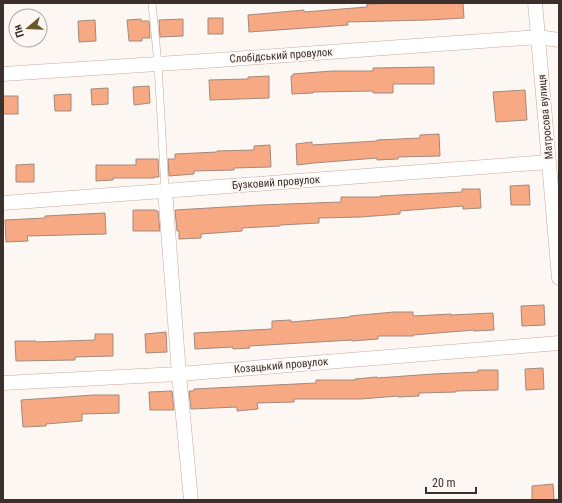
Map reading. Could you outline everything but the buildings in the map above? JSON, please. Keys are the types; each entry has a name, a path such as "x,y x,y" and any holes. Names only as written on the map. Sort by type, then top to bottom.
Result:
{"street":[{"name":"Матросова вулиця","path":"535,3 559,278"},
{"name":"Слобідський провулок","path":"3,74 538,36 559,40"},
{"name":"Бузковий провулок","path":"3,203 549,162"},
{"path":"165,190 190,500"},
{"name":"Козацький провулок","path":"3,383 179,374 559,343"}],"lane":[{"path":"152,3 158,64 165,190"}]}
